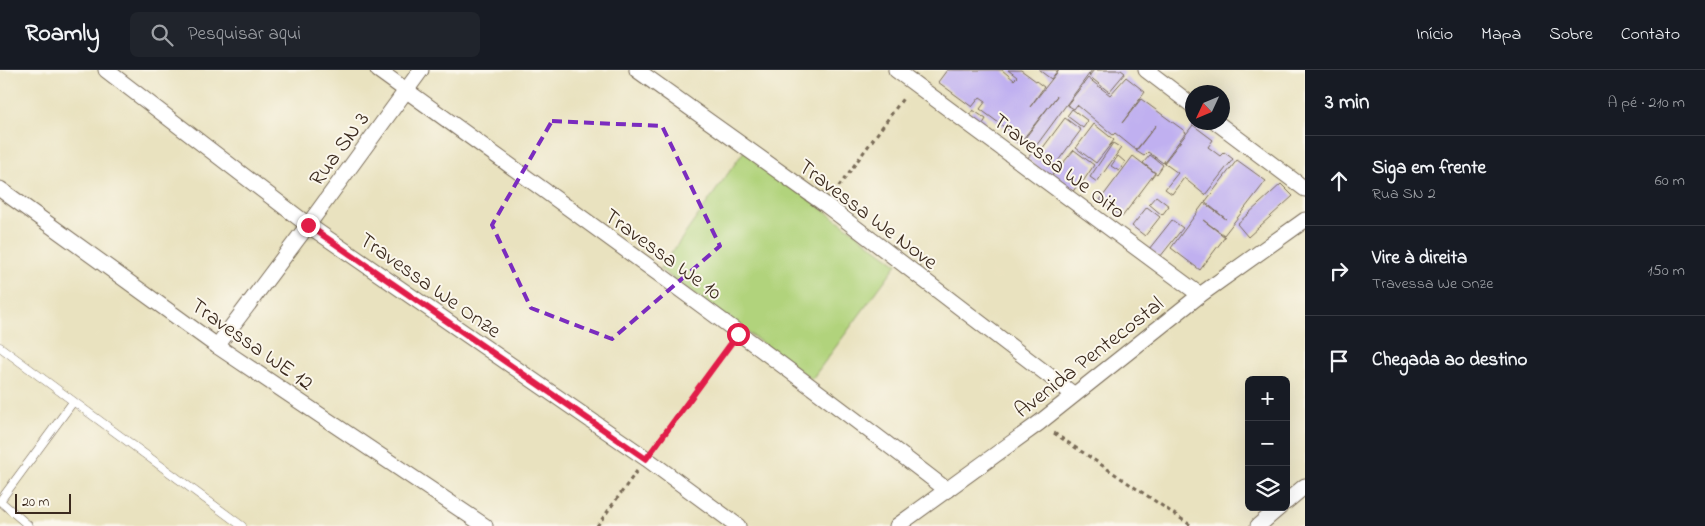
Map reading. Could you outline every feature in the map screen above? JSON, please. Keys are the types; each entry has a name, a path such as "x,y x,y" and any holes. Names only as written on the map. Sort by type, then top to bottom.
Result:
{"street":[{"name":"Travessa We Onze","path":"106,70 308,225 646,459 738,526"},
{"name":"Travessa We 10","path":"378,70 816,389 947,490"},
{"name":"Rua SN 3","path":"217,346 308,225 420,70"},
{"name":"Travessa We Nove","path":"637,70 826,205 1073,394"},
{"name":"Travessa We Oito","path":"896,70 1200,295"},
{"path":"1146,70 1185,100"},
{"path":"1226,130 1305,190"},
{"name":"Travessa WE 12","path":"0,189 217,346 485,526"},
{"name":"Avenida Pentecostal","path":"897,526 1039,423 1073,394 1200,295 1305,220"},
{"path":"1290,499 1305,486"},
{"path":"1258,526 1275,511"}],"lane":[{"path":"0,347 242,526"},
{"path":"29,526 0,501 73,402"}],"path":[{"path":"826,205 914,83"},
{"path":"597,526 738,334"},
{"path":"1039,423 1192,526"}],"highlighted area":[{"path":"552,121 662,126 720,246 612,339 531,308 492,225"}],"green space":[{"path":"744,151 897,264 812,379 660,269"}],"building":[{"path":"947,70 1002,70 1014,80 1017,77 1008,70 1021,70 1044,87 1030,107 1059,70 1092,70 1033,150 1022,142 1057,96 1019,144 1008,135 1011,132 980,109 986,101 980,97 972,107 938,82"},
{"path":"1039,70 1058,70 1051,79"},
{"path":"1094,70 1121,70 1125,73 1109,92 1089,76"},
{"path":"1126,77 1145,92 1122,123 1141,99 1186,132 1163,163 1148,152 1144,156 1136,151 1156,125 1136,150 1115,133 1113,135 1077,105 1074,109 1067,105 1088,78 1110,95"},
{"path":"1072,109 1088,121 1083,128 1067,116"},
{"path":"973,110 986,119 981,127 968,117"},
{"path":"1065,118 1081,130 1055,165 1039,153"},
{"path":"1094,124 1114,140 1096,163 1076,148"},
{"path":"1189,130 1200,130 1213,140 1208,147 1220,156 1224,152 1233,159 1205,195 1184,178 1172,194 1165,189 1178,173 1164,163"},
{"path":"1113,143 1121,148 1097,182 1090,177"},
{"path":"1034,150 1057,168 1050,177 1027,159"},
{"path":"1074,150 1094,165 1080,186 1078,184 1072,193 1051,177"},
{"path":"1150,155 1163,165 1157,174 1143,163"},
{"path":"1118,156 1125,162 1119,171 1111,166"},
{"path":"1133,156 1155,173 1122,217 1100,200"},
{"path":"1237,160 1266,181 1224,235 1203,220 1225,237 1200,270 1171,248 1204,203 1226,219 1205,202"},
{"path":"1281,184 1293,196 1248,237 1237,224"},
{"path":"1156,196 1169,206 1162,215 1149,204"},
{"path":"1147,207 1160,217 1145,236 1132,226"},
{"path":"1172,220 1183,228 1160,257 1149,249"}],"route":[{"path":"308,225 646,459 738,334"}]}
